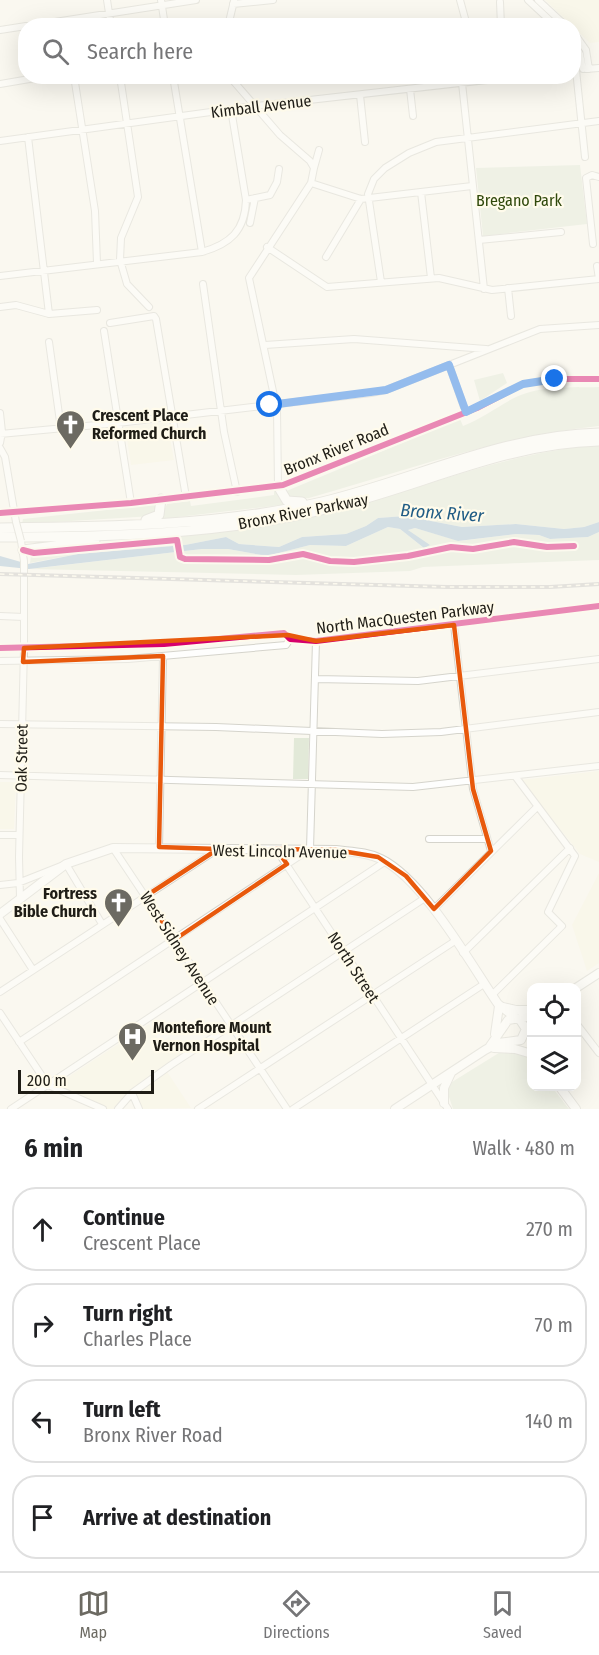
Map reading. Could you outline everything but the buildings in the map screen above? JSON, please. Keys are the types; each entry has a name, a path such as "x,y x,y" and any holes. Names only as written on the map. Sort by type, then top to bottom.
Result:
{"highway":[{"name":"Bronx River Parkway","path":"0,528 124,530 232,517 320,502 513,444 555,436 599,433"},
{"name":"Bronx River Parkway","path":"0,537 209,528 290,517 372,498 528,449 599,441"},
{"path":"278,486 282,496 289,501 320,502"},
{"path":"23,550 124,530 158,516 161,500"}],"main road":[{"name":"West Lincoln Avenue","path":"0,914 66,864 113,848 310,849 369,854 386,861 406,876 434,909 499,1005 518,1019"},
{"path":"581,985 599,973"},
{"name":"West Lincoln Avenue","path":"499,1005 503,1026"},
{"path":"487,1049 497,1028 499,1005 516,1010 527,1010"},
{"path":"395,1109 487,1049 500,1035 508,1020 527,1017"},
{"path":"518,1019 527,1028"},
{"path":"503,1026 503,1035 527,1051"},
{"path":"487,1049 513,1042 527,1030"},
{"path":"487,1049 515,1048 527,1052"},
{"path":"446,1107 444,1088 450,1072"},
{"path":"563,1091 576,1109"}],"street":[{"path":"107,0 110,18"},
{"path":"89,18 161,3 196,0"},
{"path":"230,18 233,2 273,0"},
{"path":"460,0 465,18"},
{"path":"528,0 547,18"},
{"path":"538,0 557,18"},
{"path":"500,2 501,18"},
{"path":"161,3 164,18"},
{"path":"0,30 18,27"},
{"path":"581,43 586,50 581,67"},
{"path":"581,70 599,68"},
{"path":"0,84 18,81"},
{"path":"75,84 95,211 98,262"},
{"path":"121,84 138,197 120,238 120,260 127,284 149,308"},
{"path":"174,84 202,252"},
{"path":"236,84 286,142 310,161 314,168"},
{"name":"Kimball Avenue","path":"0,141 254,106 453,84"},
{"path":"462,84 484,289"},
{"path":"581,84 585,157"},
{"path":"410,89 413,116"},
{"path":"360,94 365,142"},
{"path":"0,276 98,262 202,252 223,246 236,234 246,215 246,200 231,110"},
{"path":"326,257 365,198 374,179 393,162 424,146 466,137 599,121"},
{"path":"28,137 49,314"},
{"path":"278,486 276,404 249,278 267,247 311,183 319,150"},
{"path":"246,200 270,195 277,182 279,169"},
{"path":"593,244 586,178 592,175 599,177"},
{"path":"311,183 365,198 472,186"},
{"path":"421,192 431,278"},
{"path":"250,223 255,198"},
{"path":"365,198 381,282"},
{"path":"478,240 561,232"},
{"path":"267,247 327,287 431,278 448,279 484,289 508,288 599,279 597,266"},
{"path":"203,284 221,410 237,492"},
{"path":"508,288 511,316"},
{"path":"0,307 16,305 49,314 97,309"},
{"path":"110,323 154,316 158,327 186,497"},
{"path":"1,433 118,423 386,390 540,328 599,325"},
{"path":"104,331 131,503"},
{"path":"265,345 354,339 488,349"},
{"path":"49,342 61,429"},
{"path":"449,365 466,412"},
{"name":"Bronx River Road","path":"0,513 131,503 278,486 466,412 509,390 535,381 599,379"},
{"path":"0,413 0,443"},
{"name":"Oak Street","path":"0,448 5,458 23,550 24,570 18,883 20,898"},
{"name":"North MacQuesten Parkway","path":"0,648 164,644 284,633 290,639 316,641 599,606"},
{"path":"0,616 24,617"},
{"path":"454,625 473,781 486,839 491,851"},
{"name":"North MacQuesten Parkway","path":"0,661 163,657 274,647 286,645 290,639"},
{"path":"19,1042 310,849 316,641"},
{"path":"159,847 163,657"},
{"path":"316,679 418,681 599,659"},
{"path":"0,724 402,733 468,728 599,712"},
{"path":"0,776 413,787 599,766"},
{"path":"492,995 562,926 548,912 575,856 515,776"},
{"path":"434,909 537,807"},
{"path":"0,835 19,835"},
{"path":"429,839 486,839"},
{"name":"West Sidney Avenue","path":"113,848 286,1109"},
{"path":"463,953 570,848"},
{"path":"0,992 218,849"},
{"name":"North Street","path":"276,849 446,1107"},
{"path":"11,1109 316,910 386,861"},
{"path":"66,864 102,924"},
{"name":"West Lincoln Avenue","path":"0,885 18,883 66,864"},
{"path":"118,1109 132,1093 425,898"},
{"path":"0,919 33,970"},
{"path":"198,1109 455,941"},
{"path":"293,1109 484,984"},
{"path":"0,1013 48,1084 103,1109"},
{"path":"581,1030 599,1053"},
{"path":"132,1093 139,1109"}],"highlighted area":[{"path":"454,625 473,789 491,851 434,909 406,876 378,857 336,850 276,849 287,864 174,940 146,896 218,849 159,847 163,656 23,662 24,648 288,635 316,641"}],"shaded area":[{"path":"545,0 599,0 599,42 590,43 581,34 581,18 564,18"},
{"path":"167,422 174,460 131,465 125,427"},
{"path":"599,771 599,862 580,854 521,780"},
{"path":"0,782 16,782 14,829 0,829"},
{"path":"599,873 599,963 587,971 572,925"},
{"name":"Montefiore Mount Vernon Hospital","path":"149,1024 160,1042 169,1037 181,1055 164,1067 191,1108 142,1109 129,1090 113,1109 106,1109 61,1088 62,1081"}],"green space":[{"name":"Bregano Park","path":"580,165 587,224 483,236 476,168"},
{"path":"503,373 507,383 480,401 474,380"},
{"path":"599,387 599,426 489,446 309,498 290,500 284,492 460,419 463,426 526,393 557,388"},
{"path":"599,445 599,522 584,527 564,529 516,524 462,527 405,516 378,518 346,534 302,537 279,547 239,544 226,537 185,545 78,554 30,563 31,556 46,550 253,528 321,515 527,456"},
{"path":"274,490 290,504 160,519 167,504 190,501 191,506 274,495"},
{"path":"153,505 158,507 153,516 22,524 23,519"},
{"path":"388,527 400,529 424,548 408,530 415,528 459,541 516,534 539,535 550,539 588,537 599,532 599,560 296,575 30,569 202,549 228,549 267,556 310,545 346,546"},
{"path":"294,738 309,738 308,779 293,779"},
{"path":"502,1051 526,1055 527,1091 555,1091 569,1109 453,1109 447,1091 452,1082"}],"water":[{"path":"405,516 462,527 516,524 564,529 584,527 599,522 599,532 588,537 550,539 539,535 516,534 458,541 415,528 408,530 430,545 424,548 400,529 388,527 346,546 310,545 267,556 228,549 202,549 29,569 0,566 0,556 28,564 78,554 185,545 226,537 239,544 279,547 302,537 346,534 378,518"}],"railway":[{"path":"0,574 447,587 550,587 599,584"}],"cycle path":[{"path":"0,513 131,503 283,485 477,408 523,384 555,379 599,379"},
{"path":"23,550 34,553 177,540 180,557 185,559 269,560 303,554 330,561 354,562 408,556 451,547 473,549 514,542 547,547 574,546"},
{"path":"0,648 164,644 284,633 290,639 316,641 599,606"}],"place":[{"name":"Crescent Place Reformed Church","path":"71,450"},
{"name":"Fortress Bible Church","path":"118,928"},
{"name":"Montefiore Mount Vernon Hospital","path":"132,1062"}],"route":[{"path":"270,405 386,390 449,365 466,412 523,384 555,379"}],"water label":[{"name":"Bronx River","path":"442,513"}]}
